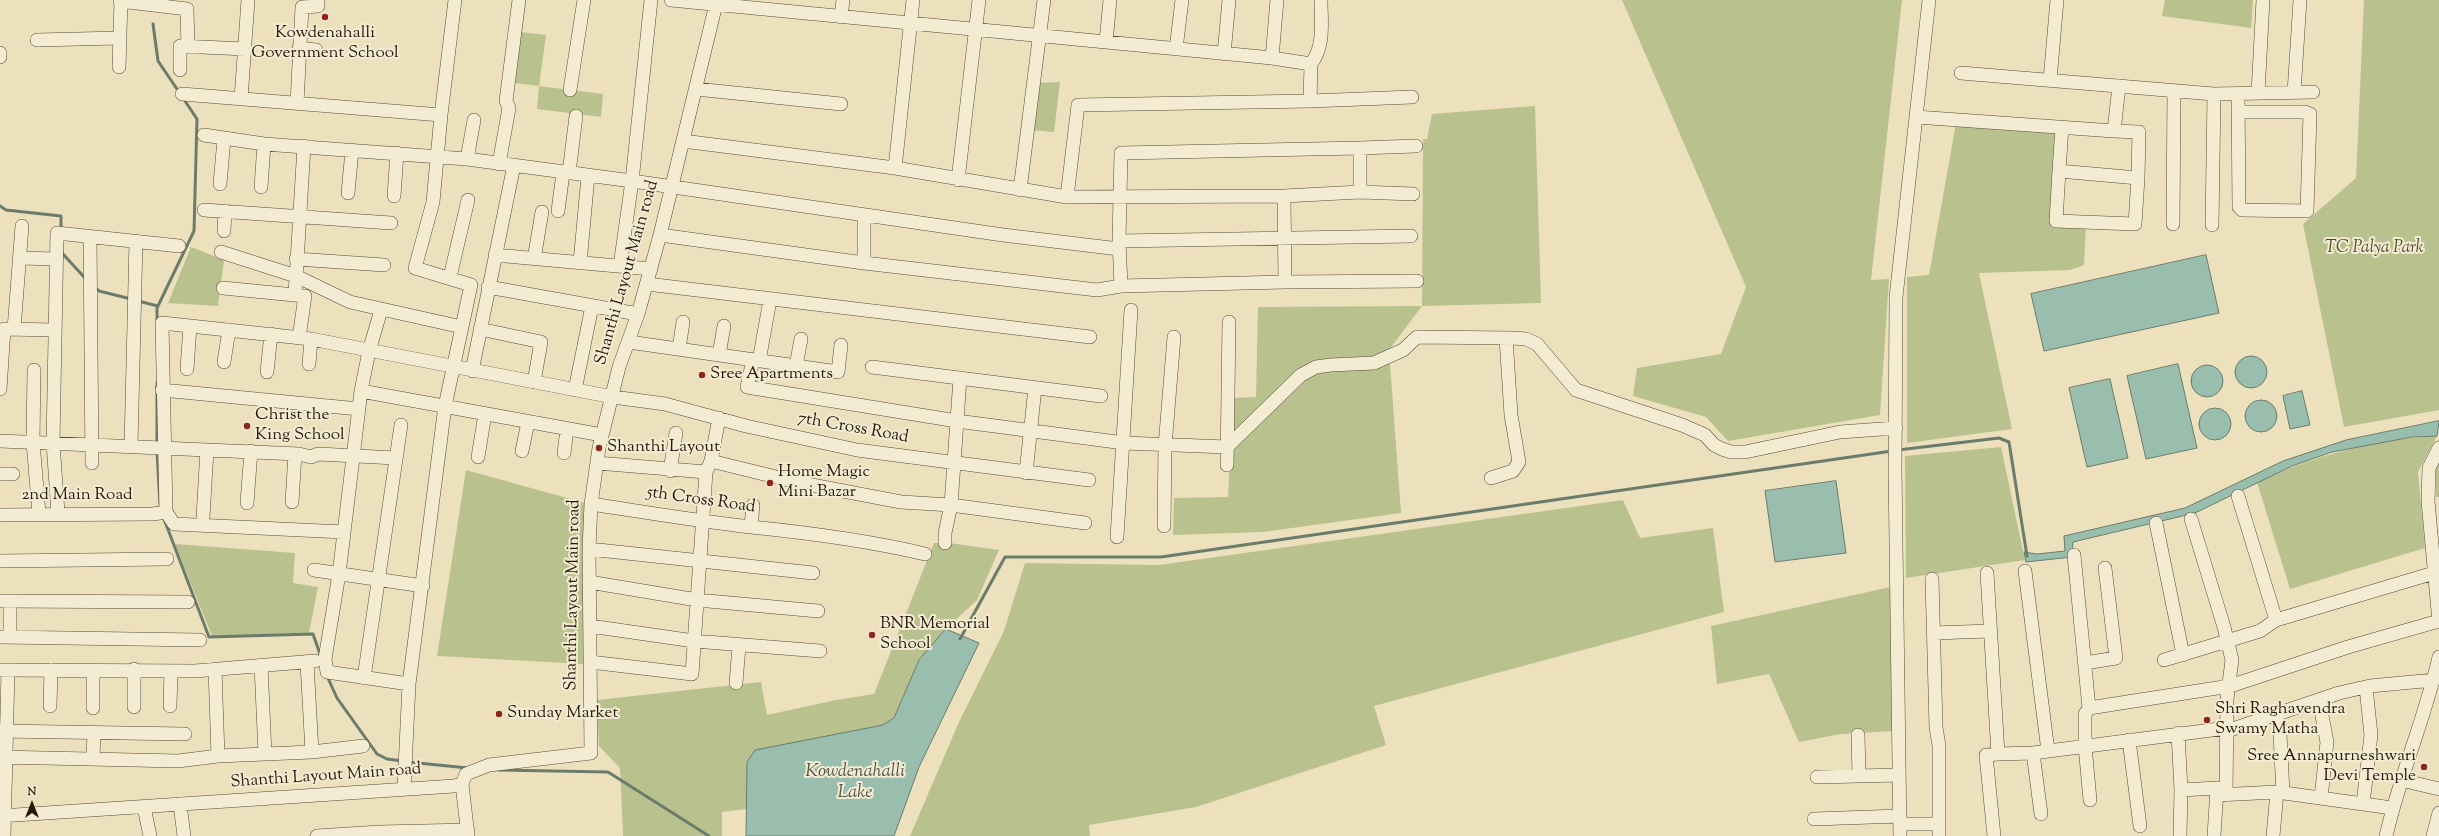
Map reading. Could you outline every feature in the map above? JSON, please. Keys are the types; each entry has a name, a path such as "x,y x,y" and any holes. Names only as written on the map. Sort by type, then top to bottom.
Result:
{"street":[{"path":"119,67 120,0 187,9 188,47"},
{"path":"241,99 248,0"},
{"path":"297,103 302,7 318,6 318,0"},
{"path":"404,790 409,684 446,406 470,284 415,268 433,202 441,115 455,0"},
{"path":"499,164 509,108 506,101 519,0"},
{"path":"570,90 584,0"},
{"path":"620,266 632,181 651,0"},
{"path":"671,0 781,6 841,17 1272,58 1311,64"},
{"path":"841,17 844,0"},
{"path":"895,168 913,0"},
{"path":"958,180 979,0"},
{"path":"1020,190 1044,0"},
{"path":"1106,42 1110,0"},
{"path":"1176,49 1182,0"},
{"path":"1224,54 1229,0"},
{"path":"1272,58 1277,0"},
{"path":"1310,101 1311,64 1315,58 1321,39 1321,0"},
{"path":"1900,826 1895,469 1896,297 1929,0"},
{"path":"2050,80 2057,0"},
{"path":"2258,93 2263,0"},
{"path":"2294,93 2300,0"},
{"name":"Shanthi Layout Main road","path":"2,816 404,790 462,784 466,774 489,765 591,753 589,549 591,504 597,464 602,435 613,397 619,367 638,314 660,235 717,3"},
{"path":"37,40 119,38"},
{"path":"180,70 180,46 245,49"},
{"path":"300,48 316,50"},
{"path":"1961,72 2214,94 2313,92"},
{"path":"2114,131 2119,86"},
{"path":"696,89 841,104"},
{"path":"2173,224 2174,91"},
{"path":"182,94 441,115"},
{"path":"2212,225 2214,94"},
{"path":"2238,94 2238,112 2240,209 2307,211 2310,114 2305,112 2238,112"},
{"path":"1067,197 1078,105 1310,101 1412,97"},
{"path":"558,211 576,116"},
{"path":"1916,117 2138,132 2138,178 2135,224 2056,221 2062,127"},
{"path":"467,160 474,120"},
{"path":"204,135 264,144 397,153 514,165 864,216 1119,245 1284,238 1411,236"},
{"path":"220,184 224,139"},
{"path":"683,142 895,168 958,180 1067,197 1121,198 1284,196 1360,192 1413,194"},
{"path":"261,187 264,144"},
{"path":"295,295 304,146"},
{"path":"1121,286 1119,245 1121,153 1416,146"},
{"path":"1360,148 1360,192"},
{"path":"348,193 352,150"},
{"path":"394,196 397,153"},
{"path":"472,371 514,165"},
{"path":"2059,171 2138,178"},
{"path":"580,262 588,176"},
{"path":"1284,196 1285,282"},
{"path":"450,277 468,200"},
{"path":"204,210 391,223"},
{"path":"224,231 226,211"},
{"path":"534,259 542,212"},
{"path":"864,216 864,263"},
{"path":"0,389 6,329 20,258 22,226"},
{"path":"58,513 54,443 56,233 179,246"},
{"path":"660,235 864,263 1097,290 1121,286 1285,282 1417,281"},
{"path":"90,237 92,463"},
{"path":"131,446 136,241"},
{"path":"221,252 296,276 350,302 462,327"},
{"path":"495,255 651,268"},
{"path":"20,258 55,259"},
{"path":"296,259 384,265"},
{"path":"647,284 770,300 1090,337"},
{"path":"488,287 638,314"},
{"path":"224,288 305,296 305,339 309,364"},
{"path":"770,300 756,360 747,387 957,422 1124,443 1165,446 1227,447 1302,376 1316,367 1374,363 1403,350 1417,337 1526,339 1537,344 1576,390 1682,425 1705,435 1714,445 1731,452 1745,452 1840,432 1896,432"},
{"path":"575,390 592,306"},
{"path":"381,310 361,391 339,574 325,660 327,672 409,684"},
{"path":"1117,537 1132,310"},
{"path":"679,349 683,322"},
{"path":"1227,465 1229,322"},
{"name":"7th Cross Road","path":"162,390 162,323 305,339 613,397 665,404 857,450 954,464 1089,480"},
{"path":"187,369 190,326"},
{"path":"719,355 724,326"},
{"path":"6,329 54,330"},
{"path":"480,329 541,342 534,382"},
{"path":"224,362 229,330"},
{"path":"267,372 271,334"},
{"path":"1164,526 1165,446 1174,338"},
{"path":"1491,478 1512,471 1519,462 1511,415 1506,338"},
{"path":"796,366 801,339"},
{"path":"629,342 838,372 840,345"},
{"path":"872,367 1101,396"},
{"path":"34,370 33,442 39,514"},
{"path":"946,543 945,533 951,505 960,378"},
{"path":"1026,473 1035,388"},
{"path":"344,532 174,524 160,513 158,448 162,390 359,409"},
{"path":"361,391 602,435"},
{"path":"478,457 484,414"},
{"path":"590,662 692,674 703,520 709,467 719,418"},
{"path":"522,451 528,422"},
{"path":"364,678 401,425"},
{"path":"564,453 567,429"},
{"path":"670,471 676,433"},
{"path":"0,441 251,451 295,454 311,457 318,454 396,458"},
{"path":"2089,708 2230,686 2348,647 2439,622 2428,501 2430,468 2439,448"},
{"path":"203,517 207,450"},
{"path":"248,503 251,451"},
{"path":"292,502 295,454"},
{"path":"597,464 670,471 709,467 901,502 951,505 1085,523"},
{"path":"2238,496 2276,620"},
{"name":"5th Cross Road","path":"591,504 751,527 804,531 876,543 924,554"},
{"path":"751,527 753,505"},
{"name":"2nd Main Road","path":"0,515 58,513 160,513"},
{"path":"2191,519 2232,660 2230,686 2227,700 2227,729 2222,795 2214,836"},
{"path":"2156,523 2183,655"},
{"path":"589,549 813,574"},
{"path":"2074,555 2089,708 2085,714 2085,746 2090,800"},
{"path":"0,561 167,559"},
{"path":"2085,663 2116,658 2105,568"},
{"path":"314,570 423,586"},
{"path":"2026,571 2048,751"},
{"path":"1987,573 1998,754"},
{"path":"2164,660 2228,642 2260,631 2276,620 2434,573"},
{"path":"1814,819 1939,830 1939,746 1936,727 1932,579"},
{"path":"589,582 697,600 818,611"},
{"path":"188,602 5,601 5,637 200,640"},
{"path":"590,626 739,646 820,650"},
{"path":"1934,632 1990,630"},
{"path":"736,683 739,646"},
{"path":"2386,836 2392,808 2434,680 2439,657"},
{"path":"4,836 2,816 4,670 134,669 171,671 307,663 325,660"},
{"path":"307,663 312,752"},
{"path":"261,665 265,754"},
{"path":"134,669 134,707"},
{"path":"215,669 218,756"},
{"path":"50,706 51,670"},
{"path":"93,670 93,708"},
{"path":"170,706 171,671"},
{"path":"1994,836 1986,755 2033,753 2178,733 2227,729 2366,687 2434,680"},
{"path":"2363,804 2370,735 2366,687"},
{"path":"2319,700 2327,742 2321,798"},
{"path":"2273,836 2280,792 2279,714"},
{"path":"3,731 185,734"},
{"path":"93,758 94,733"},
{"path":"2178,733 2181,790 2180,836"},
{"path":"1858,735 1859,776"},
{"path":"2129,740 2140,826"},
{"path":"3,757 178,761 218,756 312,752 363,746"},
{"path":"2033,753 2041,814"},
{"path":"1817,777 1899,775"},
{"path":"2401,780 2439,789"},
{"path":"317,836 380,832 468,833 462,784"},
{"path":"2181,790 2217,788 2222,795"},
{"path":"2222,795 2280,792 2392,808"},
{"path":"180,804 184,836"},
{"path":"144,807 150,836"},
{"path":"2435,834 2439,813"}],"green space":[{"path":"1622,0 1902,0 1871,280 1889,279 1880,415 1728,441 1706,417 1633,396 1637,368 1721,354 1746,287"},
{"path":"2165,0 2253,0 2251,28 2162,16"},
{"name":"TC Palya Park","path":"2364,0 2439,0 2439,410 2344,427 2303,224 2356,178"},
{"path":"521,32 546,35 539,86 514,83"},
{"path":"1060,82 1054,132 1031,130 1037,83"},
{"path":"539,86 603,94 601,117 537,109"},
{"path":"1535,106 1541,303 1422,306 1423,139 1427,139 1432,114"},
{"path":"1956,123 2059,131 2052,224 2086,227 2084,265 2070,270 1979,273 2012,429 1907,443 1907,277 1929,275"},
{"path":"191,247 224,260 218,306 168,303"},
{"path":"1422,306 1389,350 1401,513 1263,532 1173,535 1174,498 1228,497 1233,398 1256,397 1258,307"},
{"path":"2437,436 2418,472 2425,548 2290,589 2257,482 2300,464 2345,450 2390,441"},
{"path":"2001,447 2025,560 1906,578 1905,456"},
{"path":"2439,463 2439,497 2436,497 2436,470"},
{"path":"466,470 585,503 584,664 437,656"},
{"path":"1623,500 1640,538 1713,528 1724,612 1374,706 1386,745 1196,807 1089,825 1090,836 910,836 959,722 1004,631 1025,563 1159,565"},
{"path":"934,543 949,543 999,550 977,600 946,629 919,660 894,718 883,725 747,762 747,809 722,812 722,836 623,836 620,768 599,746 597,700 761,682 767,715 836,700 874,694"},
{"path":"175,544 295,553 293,583 318,587 309,633 212,636"},
{"path":"1891,587 1894,731 1841,734 1799,742 1769,674 1717,684 1711,626"}],"water":[{"path":"2206,255 2219,313 2044,351 2031,294"},
{"path":"2251,356 2257,357 2264,363 2267,372 2266,378 2260,385 2251,388 2245,387 2238,381 2235,372 2236,366 2242,359"},
{"path":"2178,364 2197,448 2146,459 2127,376"},
{"path":"2207,365 2213,366 2220,372 2223,381 2222,387 2216,394 2207,397 2201,396 2194,390 2191,381 2192,375 2198,368"},
{"path":"2110,379 2128,458 2087,467 2069,388"},
{"path":"2302,391 2310,425 2290,429 2283,396"},
{"path":"2261,400 2267,401 2274,407 2277,416 2276,422 2270,429 2261,432 2255,431 2248,425 2245,416 2246,410 2252,403"},
{"path":"2215,408 2221,409 2228,415 2231,424 2230,430 2224,437 2215,440 2209,439 2202,433 2199,424 2200,418 2206,411"},
{"path":"2439,421 2437,436 2412,437 2332,452 2292,466 2195,513 2073,542 2072,557 2026,562 2024,552 2037,554 2065,551 2064,536 2185,508 2283,461 2346,440"},
{"path":"1836,481 1846,553 1775,562 1765,491"},
{"name":"Kowdenahalli Lake","path":"946,629 979,643 919,767 894,836 746,836 747,762 755,750 883,725 894,718 919,660"}],"waterway":[{"path":"153,24 158,61 179,92"},
{"path":"157,322 157,308 194,231 197,119 183,98"},
{"path":"0,206 6,210 61,216 61,229"},
{"path":"62,253 85,278"},
{"path":"95,287 99,291 131,299"},
{"path":"138,301 158,306"},
{"path":"157,382 157,444"},
{"path":"1898,450 1999,438 2009,442 2027,556"},
{"path":"960,639 1005,557 1161,557 1892,451"},
{"path":"157,452 160,504"},
{"path":"164,519 209,637 313,634 321,657"},
{"path":"327,676 337,698 377,754 387,759 403,761"},
{"path":"408,762 468,768"},
{"path":"498,770 608,772 709,836"}],"place":[{"name":"Kowdenahalli Government School","path":"325,17"},
{"name":"Sree Apartments","path":"702,375"},
{"name":"Christ the King School","path":"247,426"},
{"name":"Shanthi Layout","path":"599,448"},
{"name":"Home Magic Mini Bazar","path":"770,483"},
{"name":"BNR Memorial School","path":"872,635"},
{"name":"Sunday Market","path":"499,714"},
{"name":"Shri Raghavendra Swamy Matha","path":"2207,720"},
{"name":"Sree Annapurneshwari Devi Temple","path":"2424,767"}]}
